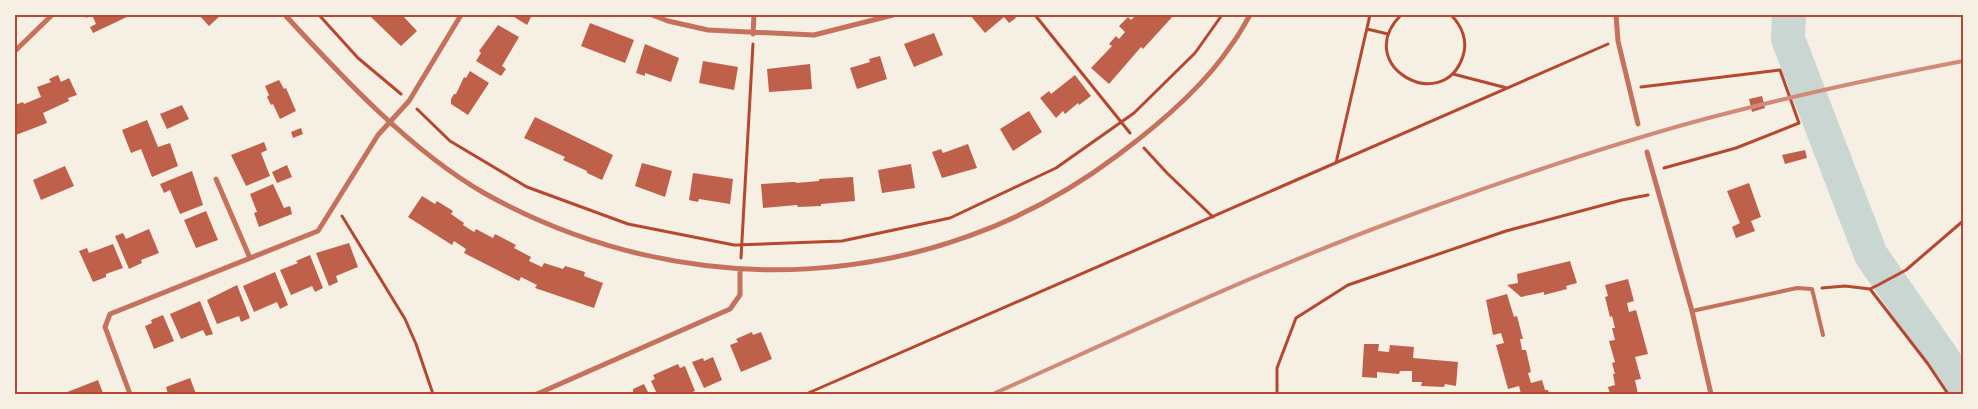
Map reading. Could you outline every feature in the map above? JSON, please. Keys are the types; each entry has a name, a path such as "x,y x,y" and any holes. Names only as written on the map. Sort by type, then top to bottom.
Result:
{"street":[{"path":"15,51 52,15"},
{"path":"285,15 372,105 441,165 483,192 527,215 619,249 663,259 717,268 816,270 912,254 957,240 1007,221 1050,200 1092,175 1137,141 1201,81 1231,46 1250,15"},
{"path":"130,394 105,327 110,314 318,231 378,135 409,101 461,15"},
{"path":"652,15 668,21 708,30 814,36 893,15"},
{"path":"753,34 754,15"},
{"path":"1616,15 1618,41 1628,89 1638,124"},
{"path":"1646,152 1692,312 1711,394"},
{"path":"216,179 250,258"},
{"path":"537,394 730,309 740,295 740,269"}],"lane":[{"path":"1692,312 1798,288 1812,289 1823,335"}],"path":[{"path":"319,15 358,58 409,101 450,141 527,187 628,224 734,245 842,241 950,218 1056,168 1134,113 1195,53 1222,15"},
{"path":"1035,15 1137,141 1213,217"},
{"path":"1336,164 1370,15"},
{"path":"1401,15 1394,22 1388,34 1386,46 1389,59 1396,70 1405,78 1417,83 1430,84 1442,81 1453,74 1461,63 1465,51 1465,38 1460,26 1451,15"},
{"path":"1367,29 1388,34"},
{"path":"740,269 753,34"},
{"path":"806,394 1618,41"},
{"path":"1628,89 1780,70 1799,123 1736,148 1652,171"},
{"path":"1453,74 1507,88"},
{"path":"1277,394 1277,368 1296,318 1348,285 1506,231 1622,200 1659,193"},
{"path":"335,204 405,319 416,344 433,394"},
{"path":"1812,289 1845,286 1870,289 1906,270 1963,221"},
{"path":"1870,289 1928,364 1948,394"}],"building":[{"path":"92,15 131,15 93,33 90,27 96,24"},
{"path":"199,15 221,15 209,26"},
{"path":"374,15 402,15 417,31 401,46 371,17"},
{"path":"511,15 532,15 527,25"},
{"path":"970,15 1014,15 1016,18 1009,23 1004,17 985,33"},
{"path":"1136,15 1174,15 1143,49 1141,47 1109,84 1091,68 1112,46 1109,44 1116,36 1119,39 1125,32 1119,26 1128,17 1131,20"},
{"path":"590,23 634,40 625,63 581,46"},
{"path":"498,25 519,37 502,66 506,69 501,76 476,61 481,53 479,51"},
{"path":"934,33 943,55 914,67 904,44"},
{"path":"645,44 679,58 671,82 645,73 645,76 636,73"},
{"path":"880,56 887,79 857,89 850,68 870,62 869,59"},
{"path":"703,61 738,67 734,90 699,83"},
{"path":"810,64 812,89 769,92 767,69"},
{"path":"470,71 489,83 468,115 451,104 451,99 456,94 464,77 466,78"},
{"path":"58,75 61,82 69,78 77,95 68,98 69,101 43,113 47,123 16,135 15,116 17,115 15,105 23,102 24,104 41,97 37,87 51,82 49,79"},
{"path":"1075,75 1091,96 1079,105 1078,103 1065,114 1063,111 1056,118 1040,98 1049,91 1051,94"},
{"path":"279,80 284,89 286,88 296,111 280,119 273,104 271,105 267,97 269,95 265,86"},
{"path":"1762,96 1765,108 1752,112 1749,99"},
{"path":"182,105 189,119 167,129 160,114"},
{"path":"1029,111 1042,132 1013,151 1000,129"},
{"path":"535,117 613,155 602,180 563,160 565,157 524,138"},
{"path":"147,120 158,147 170,143 178,166 152,177 141,149 131,153 122,130"},
{"path":"301,128 303,134 293,138 291,132"},
{"path":"264,142 267,150 261,153 270,176 246,186 231,155"},
{"path":"968,144 977,168 942,178 932,152 941,149 943,153"},
{"path":"1805,150 1807,158 1785,164 1782,155"},
{"path":"642,163 672,171 665,197 635,186"},
{"path":"911,164 915,188 882,193 878,170"},
{"path":"287,165 292,177 277,183 272,172"},
{"path":"65,166 74,186 41,200 33,180"},
{"path":"192,171 203,205 180,214 170,190 164,193 160,184"},
{"path":"693,173 733,179 730,204 699,199 698,202 689,200"},
{"path":"853,177 855,201 821,204 821,206 798,207 797,205 763,208 761,184 796,183 819,181 819,179"},
{"path":"1749,183 1761,217 1751,221 1755,231 1736,238 1732,227 1740,223 1727,191"},
{"path":"273,184 284,208 290,206 292,214 259,227 254,213 257,212 250,194"},
{"path":"422,196 435,204 437,201 453,211 451,214 474,232 476,229 493,238 495,234 516,245 514,248 531,257 529,261 542,267 544,263 563,269 565,266 585,272 584,276 603,283 594,308 535,288 537,285 521,277 519,281 464,253 466,249 454,241 452,245 408,217"},
{"path":"206,211 218,240 196,248 184,220"},
{"path":"149,229 159,253 141,260 142,263 129,269 115,236 123,233 126,239"},
{"path":"349,243 358,267 336,276 338,282 329,286 316,253"},
{"path":"113,244 123,268 106,274 106,277 93,282 79,251 87,248 89,253"},
{"path":"310,255 323,288 315,292 312,286 291,295 280,270 298,263 296,261"},
{"path":"1570,261 1577,283 1566,286 1567,289 1544,295 1544,292 1521,297 1507,285 1518,283 1517,274"},
{"path":"275,272 288,305 280,309 277,302 254,312 243,286"},
{"path":"1628,279 1634,301 1627,303 1629,312 1636,310 1648,354 1635,357 1641,379 1635,380 1638,394 1610,394 1608,387 1615,385 1612,363 1615,362 1609,341 1615,340 1612,328 1615,328 1605,297 1608,296 1605,285"},
{"path":"237,285 250,318 241,322 239,316 217,324 207,300"},
{"path":"1507,294 1514,317 1517,316 1523,339 1520,339 1522,350 1526,350 1531,372 1528,373 1531,383 1542,380 1545,390 1548,390 1549,394 1521,394 1519,386 1508,389 1496,345 1504,343 1501,333 1493,335 1486,300"},
{"path":"200,301 213,334 206,336 203,330 181,339 170,314"},
{"path":"163,315 174,341 154,349 145,326 152,323 151,320"},
{"path":"752,332 753,335 761,332 772,359 741,372 730,345 738,342 736,339"},
{"path":"1364,344 1379,344 1378,351 1389,352 1390,345 1414,347 1413,358 1458,362 1456,386 1445,384 1444,387 1421,386 1422,382 1412,382 1412,371 1400,371 1399,374 1377,372 1377,378 1362,377"},
{"path":"713,357 722,380 704,388 692,362 703,358 704,361"},
{"path":"678,364 680,368 685,366 695,391 688,394 657,394 651,381 655,379 653,375"},
{"path":"190,378 196,394 168,394 166,387"},
{"path":"98,380 103,393 101,394 62,394"},
{"path":"644,384 649,394 629,394 633,392 633,389"}],"waterway":[{"path":"1789,15 1788,39 1871,255 1963,387"}],"railway":[{"path":"993,394 1294,260 1510,179 1624,142 1766,103 1963,61"}]}
